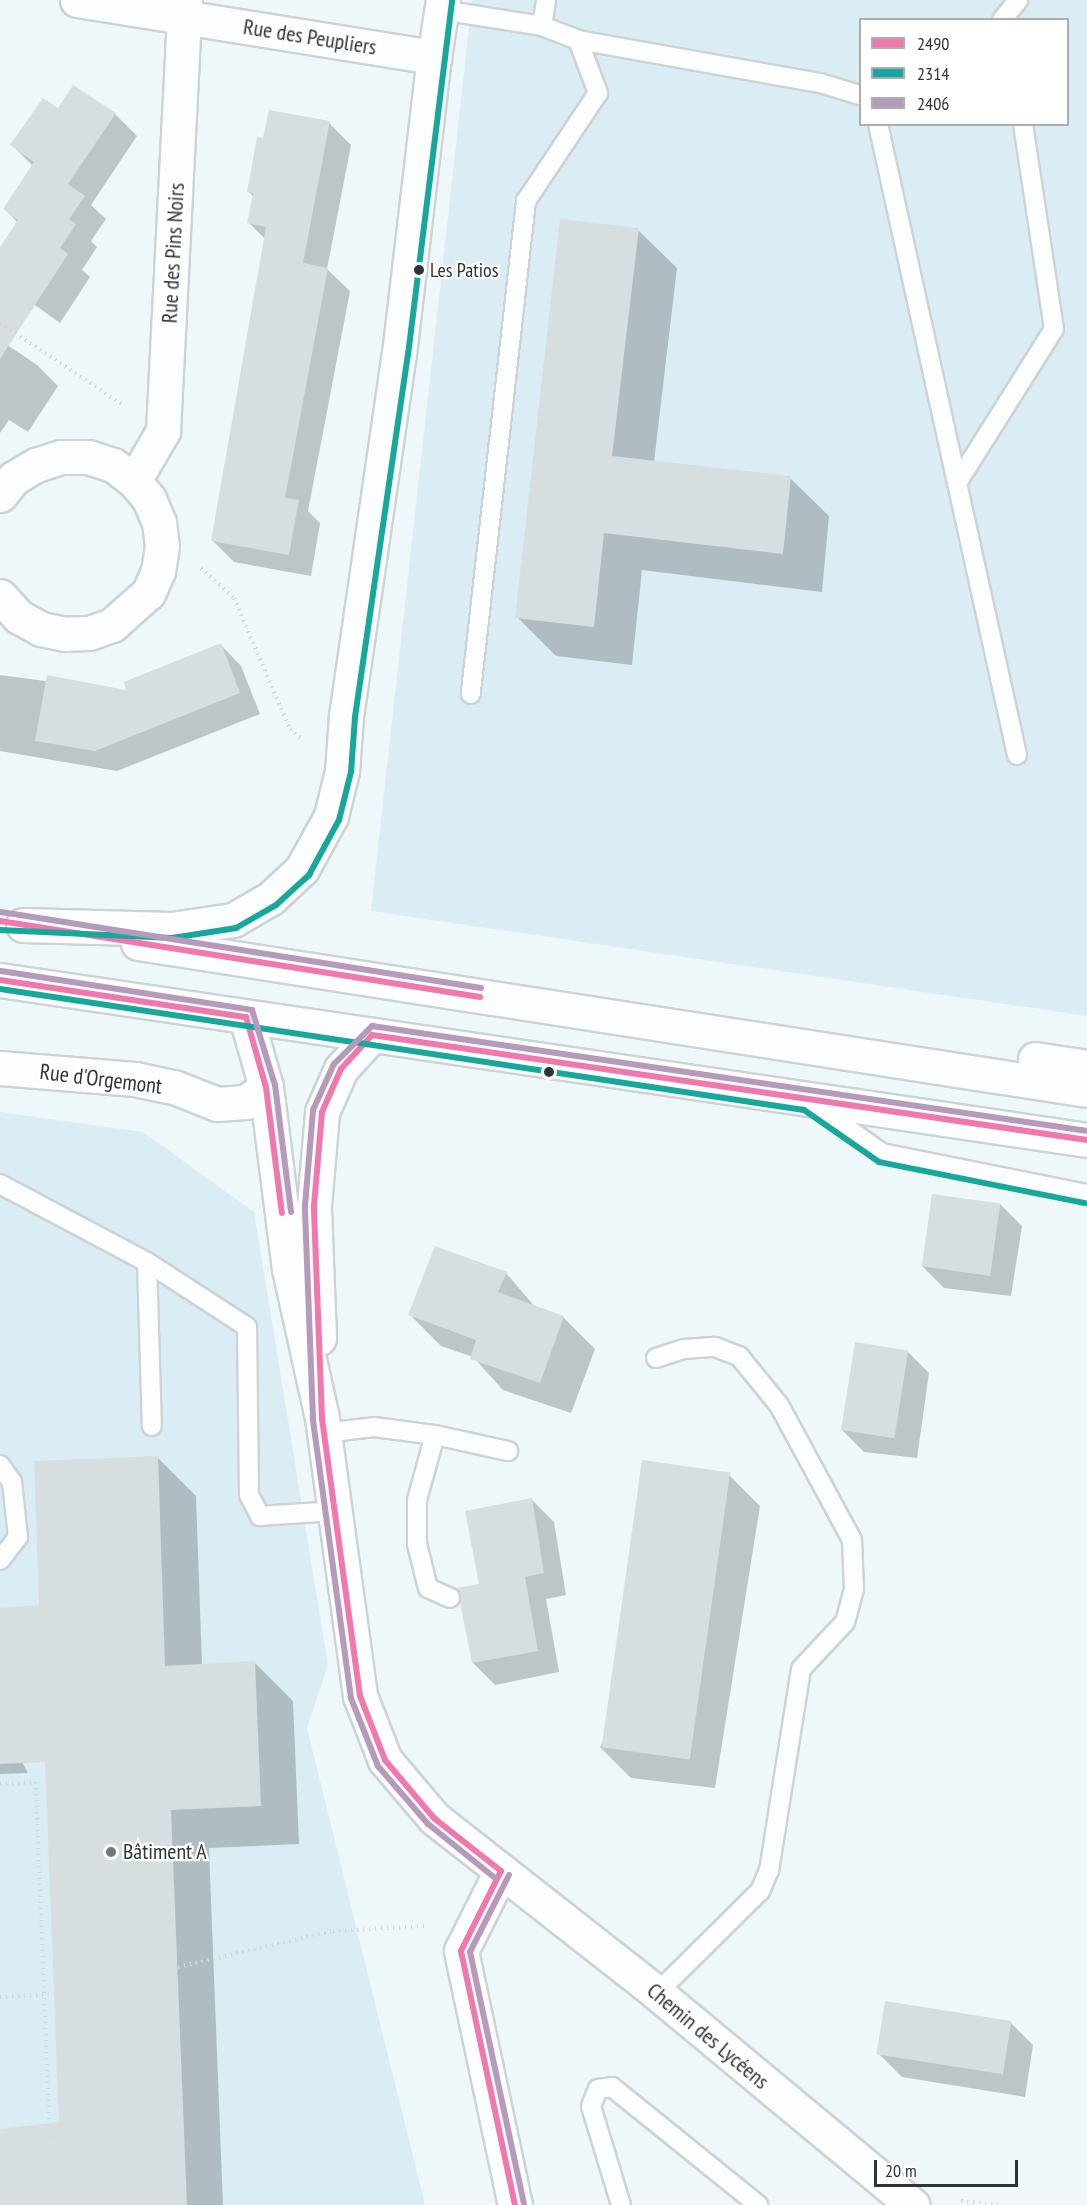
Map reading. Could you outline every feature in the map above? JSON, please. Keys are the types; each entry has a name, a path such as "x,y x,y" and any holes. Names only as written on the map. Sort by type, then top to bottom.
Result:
{"street":[{"name":"Rue des Peupliers","path":"77,0 185,9 434,57"},
{"path":"12,923 172,929 233,920 271,898 302,869 330,816 342,771 346,716 399,354 442,5"},
{"name":"Rue des Pins Noirs","path":"134,481 163,431 185,9"},
{"path":"0,495 14,478 36,465 61,457 96,460 113,465 134,481 156,515 162,546 158,571 148,593 112,625 89,633 65,634 41,629 20,616 0,596"},
{"path":"12,923 386,983 1087,1090"},
{"path":"0,980 807,1101 1087,1140"},
{"path":"246,1017 266,1087 289,1269 323,1425"},
{"path":"720,1033 862,1034 1087,1067"},
{"path":"323,1425 314,1206 322,1112 341,1069 372,1035"},
{"name":"Rue d'Orgemont","path":"0,1068 135,1079 174,1087 217,1104 246,1102 266,1087"},
{"name":"Chemin des Lycéens","path":"323,1425 360,1696 385,1760 434,1818 657,1993 912,2205"},
{"path":"501,1871 461,1951 514,2205"}],"lane":[{"path":"542,26 546,0"},
{"path":"1006,18 1018,0"},
{"path":"442,5 542,26 578,40 859,91"},
{"path":"471,694 526,201 598,93 578,40"},
{"path":"878,126 1017,755"},
{"path":"957,483 1054,329 1023,126"},
{"path":"807,1101 882,1153 1087,1194"},
{"path":"0,1184 147,1262 247,1327 249,1495 260,1516 336,1511"},
{"path":"147,1262 152,1426"},
{"path":"656,1358 684,1349 715,1347 739,1356 779,1405 852,1540 854,1589 845,1622 801,1669 769,1870 760,1891 657,1993"},
{"path":"323,1425 374,1427 435,1435 508,1451"},
{"path":"435,1435 417,1500 417,1544 428,1588 450,1598"},
{"path":"0,1466 12,1482 18,1537 0,1560"},
{"path":"621,2205 591,2106 598,2089 612,2087 758,2205"}],"path":[{"path":"0,323 163,431"},
{"path":"162,546 184,552 234,598 290,729 342,771"},
{"path":"0,1784 36,1782 50,2141"},
{"path":"178,1967 333,1931 429,1926"},
{"path":"0,1997 54,1994"},
{"path":"961,2200 999,2205"}],"shaded area":[{"path":"472,0 1087,0 1087,1016 371,911"},
{"path":"0,1112 143,1132 254,1212 328,1665 307,1728 425,2205 0,2205"}],"building":[{"path":"73,85 116,113 68,184 85,196 69,219 76,224 60,248 68,254 0,359 0,247 18,220 3,209 34,162 10,145 43,98 58,108"},
{"path":"269,110 330,121 303,263 328,268 285,498 299,500 289,555 211,541 266,227 247,223 253,193 247,192 257,137 263,138"},
{"path":"560,219 639,228 612,456 791,476 783,554 604,533 594,627 515,618"},
{"path":"221,643 240,693 95,751 35,741 47,675 126,690 124,682"},
{"path":"932,1194 1000,1204 990,1276 922,1266"},
{"path":"435,1246 507,1272 498,1292 564,1316 540,1383 470,1359 476,1340 408,1315"},
{"path":"855,1342 908,1350 894,1438 841,1430"},
{"name":"Bâtiment A","path":"158,1456 165,1666 255,1661 261,1806 171,1810 187,2205 0,2205 0,2129 59,2122 45,1762 0,1764 0,1608 39,1605 34,1461"},
{"path":"642,1460 730,1472 690,1760 602,1747"},
{"path":"532,1498 544,1573 525,1577 538,1651 472,1663 457,1588 479,1584 465,1511"},
{"path":"885,2001 1011,2021 1003,2074 877,2054"}],"transit line":[{"name":"2314","path":"0,930 172,938 236,928 276,905 309,875 339,820 351,772 355,717 408,355 452,1"},
{"name":"2406","path":"1,912 481,988"},
{"name":"2490","path":"0,921 480,997"},
{"name":"2406","path":"1,971 252,1010 275,1085 291,1212"},
{"name":"2490","path":"0,980 246,1017"},
{"name":"2314","path":"0,989 804,1110 879,1162 1085,1203"},
{"name":"2490","path":"246,1017 266,1087 282,1213"},
{"name":"2406","path":"495,1878 428,1824 378,1766 351,1698 313,1419 305,1206 313,1110 334,1064 372,1026 1087,1131"},
{"name":"2490","path":"501,1871 434,1818 385,1760 360,1696 322,1418 314,1206 322,1112 341,1069 372,1035 1087,1140"},
{"name":"2490","path":"501,1871 461,1951 515,2205"},
{"name":"2406","path":"509,1875 470,1952 524,2203"}],"place":[{"name":"Les Patios","path":"419,270"},
{"name":"Bâtiment A","path":"111,1852"}]}
